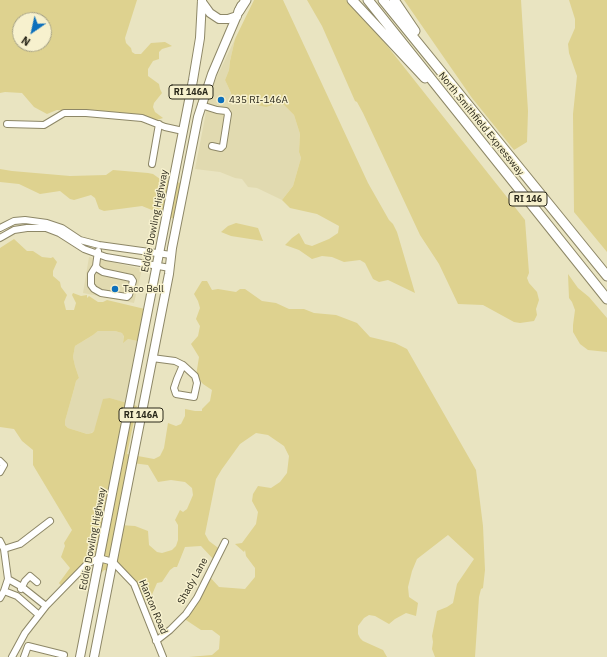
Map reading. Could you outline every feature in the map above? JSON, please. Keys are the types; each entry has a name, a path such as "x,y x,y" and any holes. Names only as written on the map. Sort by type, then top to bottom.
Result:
{"highway":[{"path":"238,14 245,0"},
{"path":"352,0 418,72 448,100"},
{"name":"North Smithfield Expressway","path":"368,0 607,299"},
{"name":"North Smithfield Expressway","path":"383,0 607,276"},
{"path":"394,0 453,87"}],"main road":[{"path":"202,1 210,12 219,19 228,19 238,14"},
{"name":"Eddie Dowling Highway","path":"80,657 198,52 202,1"},
{"name":"RI 146A","path":"94,657 201,105 214,68 238,14"}],"street":[{"path":"201,105 226,111 228,114 223,146 221,148 212,146"},
{"path":"7,124 44,125 64,113 86,113 142,118 183,131"},
{"path":"152,164 159,124"},
{"path":"0,228 14,221 26,220 47,223 62,228 80,240 98,245 171,255"},
{"path":"0,238 14,230 46,228 59,233 84,249 106,257 170,268"},
{"path":"96,266 103,272 129,277 133,281 129,295 127,297 101,293 94,289 91,285 91,274 96,266 98,245"},
{"path":"152,358 175,360 183,365 195,376 197,383 194,397 176,394 174,388 183,365"},
{"path":"0,461 4,465 0,472"},
{"path":"4,550 20,544 50,521"},
{"path":"0,541 4,550 8,579 0,598"},
{"name":"Shady Lane","path":"156,641 186,614 197,598 225,542"},
{"path":"64,657 64,655 28,646 24,656 13,655 25,633 46,606 87,564 99,558 113,562"},
{"name":"Hanton Road","path":"113,562 134,584 163,657"},
{"path":"17,596 25,581 30,576 37,582"},
{"path":"8,579 22,587 46,606"},
{"path":"4,591 17,596 39,615"}],"shaded area":[{"path":"0,0 137,0 125,38 126,43 131,48 132,52 135,54 141,54 151,43 165,42 172,46 162,49 159,52 159,59 153,61 148,69 148,76 159,84 162,93 154,103 153,107 155,112 163,118 157,120 57,110 47,114 34,107 22,93 0,93"},
{"path":"254,0 283,0 368,183 397,232 415,293 388,280 379,282 373,279 365,263 360,260 344,262 332,257 322,256 312,259 299,250 285,245 299,233 305,244 312,246 329,239 338,233 339,226 317,214 290,208 282,200 293,186 301,158 299,152 300,134 294,115 284,105 276,104 266,107 232,99 225,80 229,70 235,39"},
{"path":"307,0 346,0 377,33 525,220 529,273 527,278 529,283 537,292 539,300 536,309 537,315 534,321 520,323 514,322 483,305 458,304 439,264 420,235 363,113 355,101 322,26"},
{"path":"404,0 521,0 528,111 527,142 514,150 472,98"},
{"path":"569,0 607,0 607,252 574,212 573,114 577,76 569,53 568,44 575,28 575,19"},
{"path":"235,39 229,70 225,80 232,99 266,106 276,104 284,105 294,115 300,134 299,152 301,158 293,186 282,200 257,188 248,187 242,179 220,172 195,169 208,102 213,85"},
{"path":"0,169 70,176 106,175 113,170 148,173 153,174 160,179 186,184 179,221 142,206 104,211 99,209 95,198 91,195 74,200 70,199 60,191 40,194 19,184 0,182"},
{"path":"236,223 258,228 263,241 231,236 221,232 228,226"},
{"path":"14,239 27,251 33,251 42,257 53,257 57,262 53,271 53,276 60,282 61,287 67,295 64,302 66,310 74,310 76,303 72,295 73,293 81,296 87,295 87,298 89,296 98,302 107,300 149,310 142,342 128,339 123,343 124,336 122,333 115,331 98,331 75,346 73,357 79,378 76,381 65,425 68,428 87,434 92,433 94,431 103,399 110,398 137,406 127,454 154,459 160,456 164,448 168,423 176,426 181,424 185,416 185,409 202,411 202,409 210,401 212,390 203,384 196,376 199,357 191,344 198,336 200,326 196,319 200,308 194,294 202,281 207,281 212,290 218,289 236,292 240,289 245,289 262,301 276,303 289,309 304,309 314,313 336,315 357,323 370,337 395,343 407,349 476,470 483,526 485,570 483,588 481,589 479,597 475,657 435,657 432,649 432,636 437,611 453,603 457,584 474,559 448,535 417,559 412,571 408,587 409,597 418,603 416,616 406,613 389,624 375,616 369,615 364,618 358,626 358,634 360,638 363,641 383,650 387,657 189,657 212,655 219,649 220,636 212,630 201,630 183,618 208,575 219,587 245,589 255,577 255,568 246,556 245,550 244,552 235,544 242,543 256,524 258,512 252,501 253,494 258,486 271,488 280,482 287,473 289,456 284,446 268,435 256,433 240,444 216,479 205,534 209,541 221,550 215,561 201,546 185,547 177,567 170,570 162,582 157,583 151,597 144,600 142,593 131,576 115,562 110,571 104,570 96,579 99,550 79,575 63,588 59,583 70,568 61,557 65,546 64,543 72,530 33,465 33,450 22,441 14,429 0,427 0,248","holes":["132,463 148,465 158,482 171,480 185,482 192,488 193,495 187,509 183,512 180,510 175,520 178,525 178,540 176,546 172,550 162,553 157,552 149,545 148,531 135,526 120,525"]},
{"path":"89,257 142,269 134,303 83,293"},
{"path":"568,274 578,288 589,297 607,318 607,352 588,350 580,344 573,332 575,310 569,298"},
{"path":"98,331 115,331 122,333 124,335 123,342 128,339 142,342 128,404 110,398 94,431 87,434 68,428 65,425 65,421 76,381 79,378 73,357 75,346"}],"place":[{"name":"435 RI-146A","path":"221,100"},
{"name":"Taco Bell","path":"115,289"}]}
